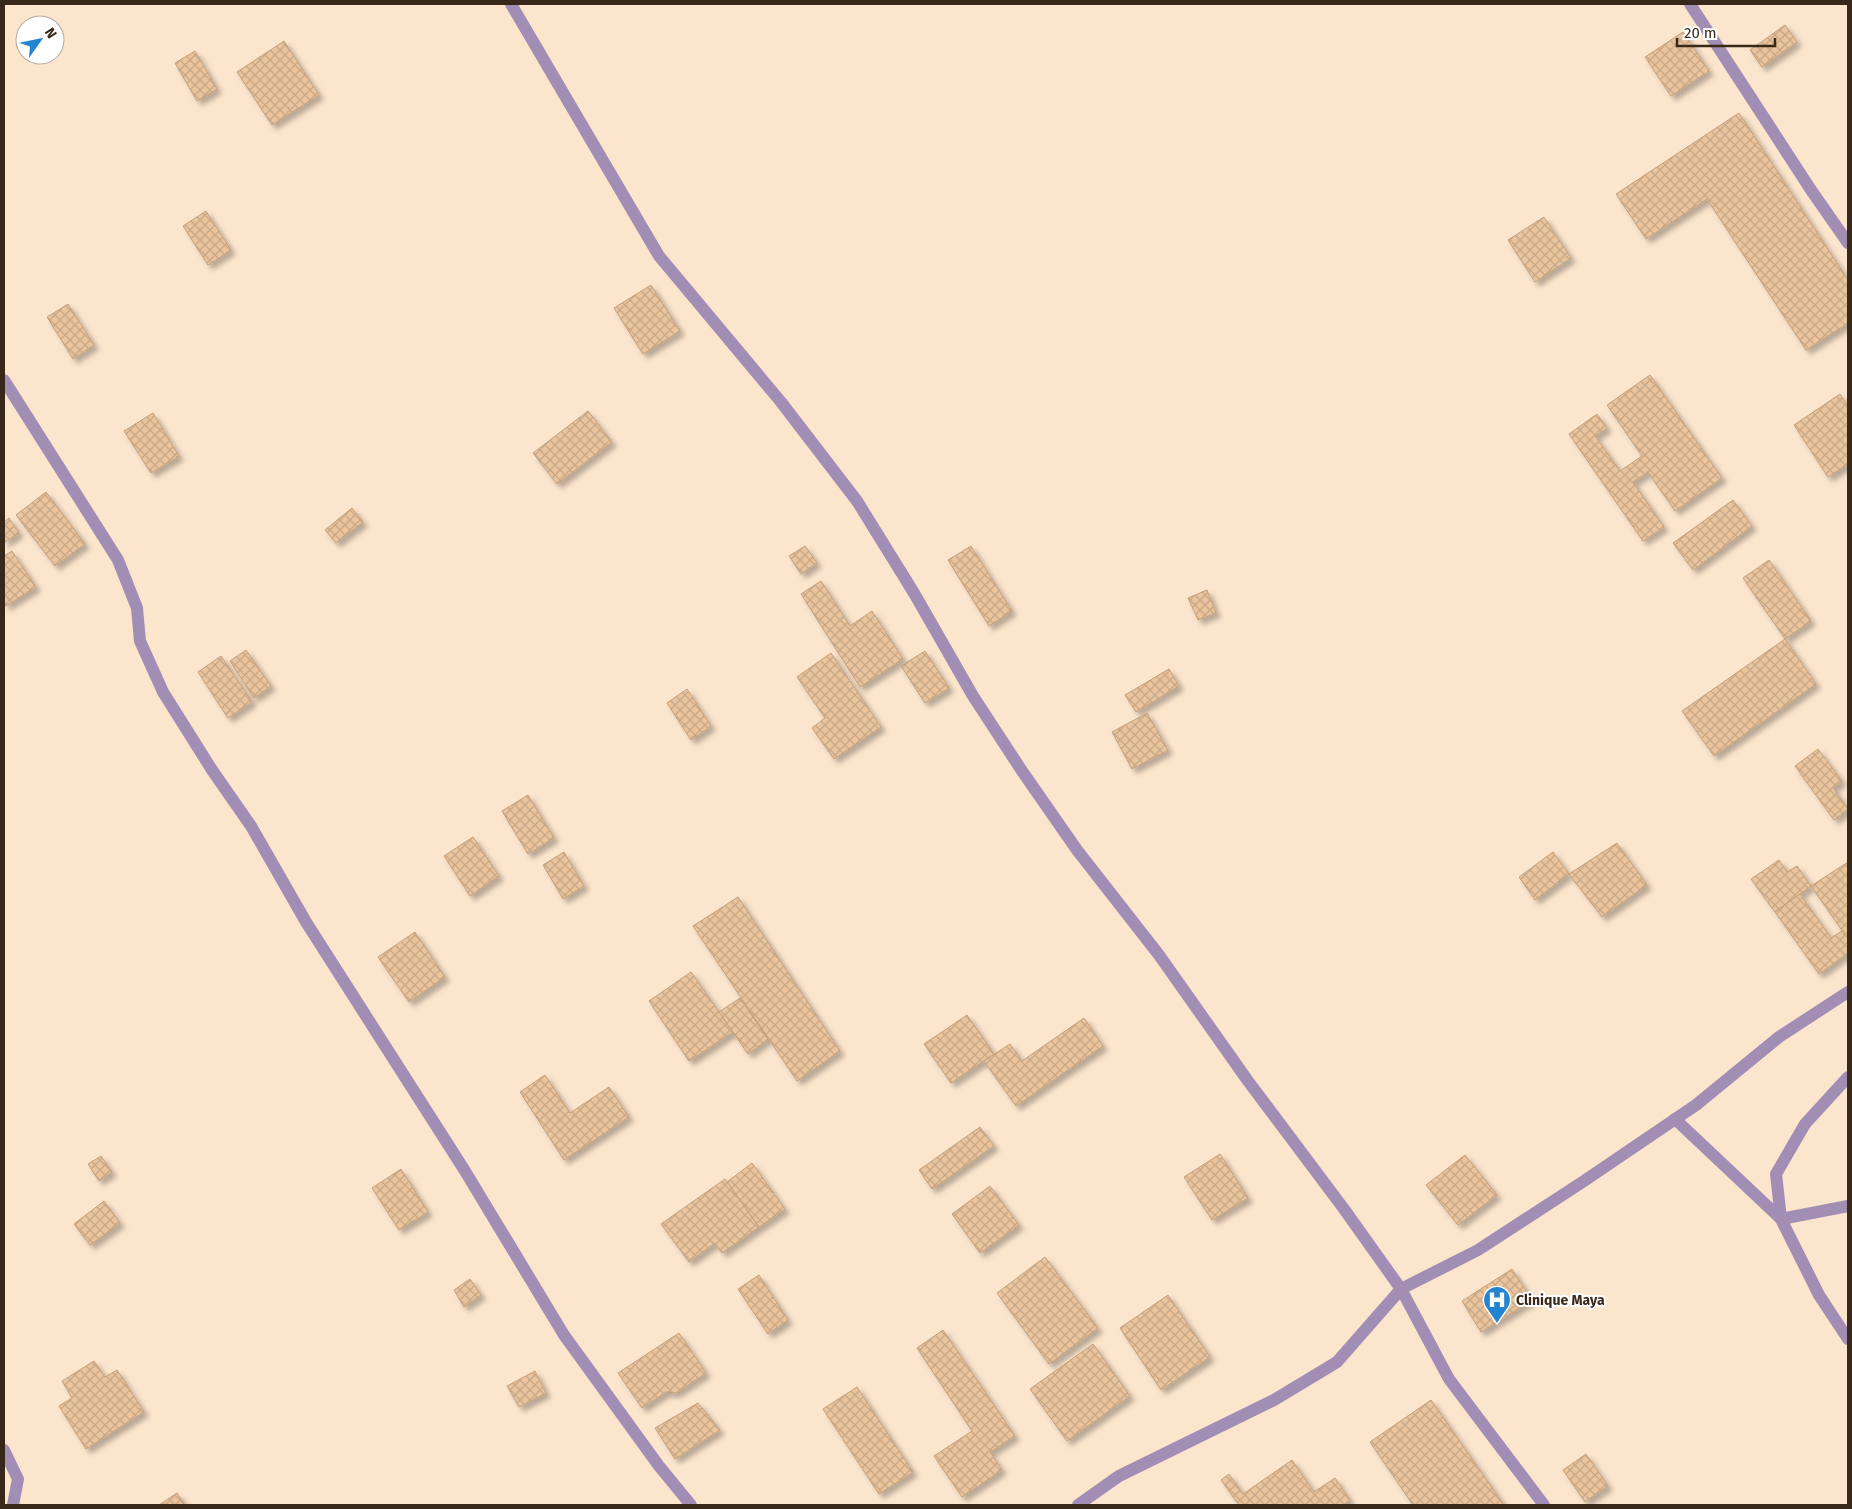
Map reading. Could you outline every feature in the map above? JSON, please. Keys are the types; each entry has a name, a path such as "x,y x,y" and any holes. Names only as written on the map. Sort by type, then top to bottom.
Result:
{"street":[{"path":"511,4 660,256 781,402 857,501 914,593 973,696 1022,771 1077,850 1159,955 1248,1081 1401,1289 1449,1379 1544,1505"},
{"path":"1690,4 1810,190 1848,243"},
{"path":"4,380 118,560 137,608 140,641 163,692 250,826 306,922 439,1130 564,1335 659,1466 690,1505"},
{"path":"1078,1505 1120,1476 1274,1400 1337,1362 1401,1289 1478,1250 1584,1181 1696,1105 1779,1037 1848,992"},
{"path":"1781,1219 1776,1174 1805,1124 1848,1077"},
{"path":"1675,1119 1781,1219 1820,1295 1848,1339"},
{"path":"1781,1219 1848,1206"},
{"path":"4,1450 18,1479 13,1505"}],"building":[{"path":"1785,25 1797,42 1762,67 1750,50"},
{"path":"1683,32 1709,71 1671,96 1645,57"},
{"path":"284,41 319,95 272,125 237,72"},
{"path":"195,51 217,89 197,101 175,63"},
{"path":"1739,113 1848,280 1848,323 1806,350 1707,199 1646,239 1616,194"},
{"path":"206,211 231,250 208,265 183,226"},
{"path":"1544,217 1571,258 1535,282 1508,240"},
{"path":"651,285 680,331 643,354 614,308"},
{"path":"68,304 94,345 73,359 47,317"},
{"path":"1650,375 1722,478 1675,511 1648,472 1633,482 1664,527 1643,541 1569,434 1597,414 1607,428 1595,436 1620,471 1642,456 1607,405"},
{"path":"1840,394 1848,406 1848,464 1828,477 1794,425"},
{"path":"588,411 612,442 557,484 533,453"},
{"path":"153,413 179,456 151,473 124,431"},
{"path":"46,492 85,544 55,566 16,515"},
{"path":"1733,500 1752,526 1693,570 1673,543"},
{"path":"352,508 363,522 336,543 325,530"},
{"path":"9,518 19,533 4,543 4,522"},
{"path":"805,546 817,563 801,574 789,556"},
{"path":"971,546 1012,611 989,626 948,560"},
{"path":"12,551 36,587 6,606 4,602 4,556"},
{"path":"1769,560 1811,621 1785,639 1743,578"},
{"path":"821,581 850,626 872,611 903,659 860,687 801,594"},
{"path":"1207,590 1216,613 1198,620 1188,598"},
{"path":"1785,639 1816,684 1714,756 1682,711"},
{"path":"246,650 271,686 254,698 230,661"},
{"path":"925,651 949,688 925,703 901,666"},
{"path":"831,653 881,727 834,759 812,728 825,718 797,677"},
{"path":"221,656 252,702 228,718 198,672"},
{"path":"1169,669 1179,686 1136,712 1125,695"},
{"path":"687,689 711,726 691,740 667,703"},
{"path":"1147,713 1168,750 1132,769 1112,732"},
{"path":"1818,749 1842,781 1833,788 1848,809 1834,820 1795,766"},
{"path":"528,795 554,838 528,854 502,811"},
{"path":"473,837 499,876 470,896 444,856"},
{"path":"1617,843 1647,885 1602,917 1569,874"},
{"path":"564,852 584,886 563,899 543,865"},
{"path":"1553,852 1569,874 1535,900 1519,877"},
{"path":"1779,860 1787,872 1797,866 1811,886 1775,912 1751,879"},
{"path":"1848,862 1848,939 1811,886"},
{"path":"1800,894 1831,938 1843,930 1848,939 1848,953 1819,974 1775,912"},
{"path":"738,897 840,1051 797,1081 693,926"},
{"path":"415,932 445,977 409,1002 378,957"},
{"path":"691,972 733,1032 689,1061 649,1001"},
{"path":"740,998 768,1039 748,1054 719,1012"},
{"path":"967,1015 994,1054 951,1083 924,1044"},
{"path":"1084,1018 1103,1046 1016,1106 984,1061 1010,1044 1022,1061"},
{"path":"545,1075 570,1113 609,1087 629,1117 564,1160 520,1092"},
{"path":"980,1127 994,1146 932,1189 919,1170"},
{"path":"1220,1154 1248,1198 1212,1220 1184,1177"},
{"path":"1465,1155 1497,1195 1458,1225 1426,1185"},
{"path":"101,1156 112,1172 99,1181 88,1164"},
{"path":"752,1163 785,1209 759,1227 727,1182"},
{"path":"401,1169 428,1212 399,1230 372,1188"},
{"path":"725,1179 759,1227 722,1253 715,1243 689,1262 661,1224"},
{"path":"990,1186 1019,1225 980,1253 952,1214"},
{"path":"104,1201 120,1223 90,1245 74,1224"},
{"path":"1045,1257 1098,1328 1049,1364 997,1293"},
{"path":"1512,1269 1532,1300 1481,1332 1462,1301"},
{"path":"759,1275 788,1320 768,1334 738,1289"},
{"path":"470,1279 481,1295 464,1307 454,1290"},
{"path":"1168,1295 1210,1357 1161,1390 1120,1328"},
{"path":"943,1330 1015,1436 990,1452 1002,1470 962,1497 934,1456 972,1431 917,1348"},
{"path":"679,1333 706,1373 676,1393 666,1392 642,1408 618,1373"},
{"path":"1093,1344 1130,1396 1067,1441 1030,1389"},
{"path":"94,1361 105,1377 117,1370 144,1412 86,1449 59,1406 72,1398 62,1381"},
{"path":"535,1371 546,1393 519,1407 507,1386"},
{"path":"857,1387 913,1472 879,1494 823,1409"},
{"path":"1431,1400 1504,1505 1413,1505 1370,1442"},
{"path":"698,1403 720,1430 675,1459 655,1428"},
{"path":"1586,1454 1608,1486 1585,1502 1563,1470"},
{"path":"1292,1460 1314,1492 1335,1478 1350,1500 1343,1505 1239,1505 1221,1480 1229,1474 1243,1494"},
{"path":"177,1493 185,1505 159,1505"}],"place":[{"name":"Clinique Maya","path":"1497,1324"}]}
